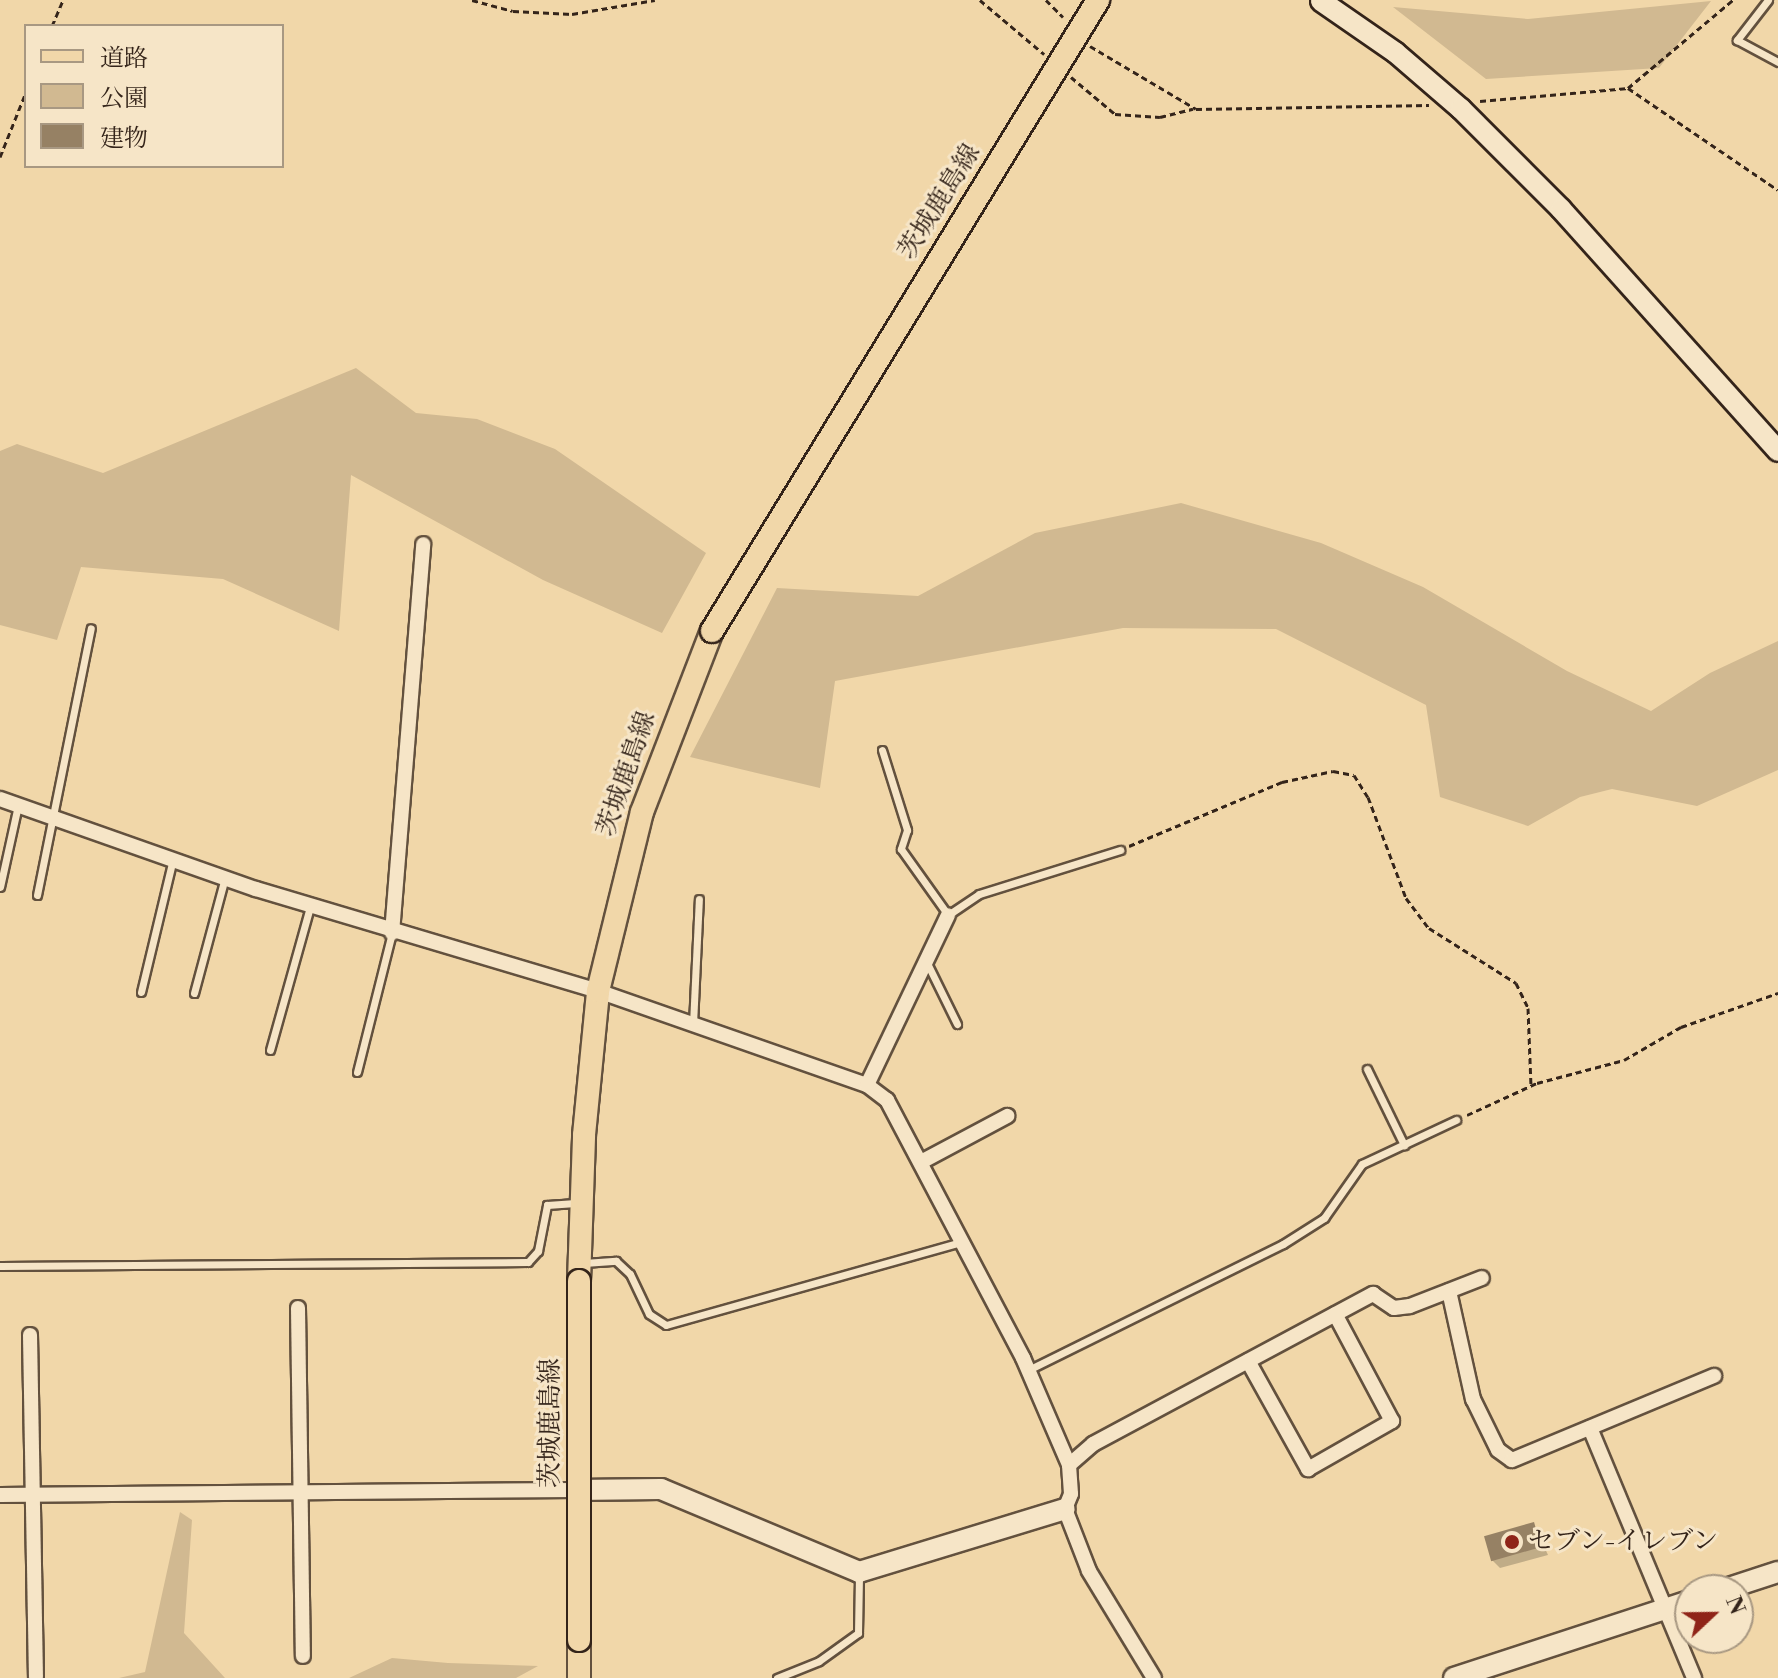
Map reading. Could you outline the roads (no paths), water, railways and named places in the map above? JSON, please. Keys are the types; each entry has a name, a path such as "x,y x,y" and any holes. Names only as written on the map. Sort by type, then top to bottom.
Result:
{"main road":[{"name":"茨城鹿島線","path":"579,1678 582,1203 598,991 642,812 712,631 1098,0"}],"street":[{"path":"1320,0 1396,53 1461,109 1561,209 1778,451"},
{"path":"392,933 423,544"},
{"path":"0,799 174,857 310,907 598,991 867,1085 887,1100 965,1242 1028,1370 1069,1465 1071,1494 1065,1509 1089,1571 1154,1678"},
{"path":"867,1085 948,915"},
{"path":"921,1162 1007,1116"},
{"path":"1069,1465 1093,1444 1373,1294 1394,1308 1482,1278"},
{"path":"1449,1291 1473,1399 1498,1450 1512,1460 1714,1376"},
{"path":"298,1308 303,1656"},
{"path":"1248,1361 1308,1469 1392,1421 1335,1314"},
{"path":"30,1335 36,1677"},
{"path":"1590,1428 1694,1678"},
{"path":"0,1495 300,1489 661,1489 859,1572 1065,1509"},
{"path":"1754,1580 1778,1572"},
{"path":"1454,1678 1674,1606"}],"lane":[{"path":"1768,0 1737,40 1778,62"},
{"path":"37,895 91,628"},
{"path":"882,750 907,830 901,849 948,915 979,894 1120,850"},
{"path":"0,887 18,805"},
{"path":"141,992 174,857"},
{"path":"194,993 225,877"},
{"path":"693,1024 699,899"},
{"path":"270,1050 310,907"},
{"path":"357,1072 392,933"},
{"path":"926,961 957,1024"},
{"path":"1367,1069 1404,1145"},
{"path":"1028,1370 1283,1244 1324,1218 1362,1164 1456,1120"},
{"path":"0,1266 528,1262 538,1251 547,1205 582,1203"},
{"path":"580,1272 616,1261 630,1274 649,1314 666,1325 965,1242"},
{"path":"777,1678 819,1661 858,1633 859,1572"}],"place":[{"name":"セブン-イレブン","path":"1512,1542"}]}
